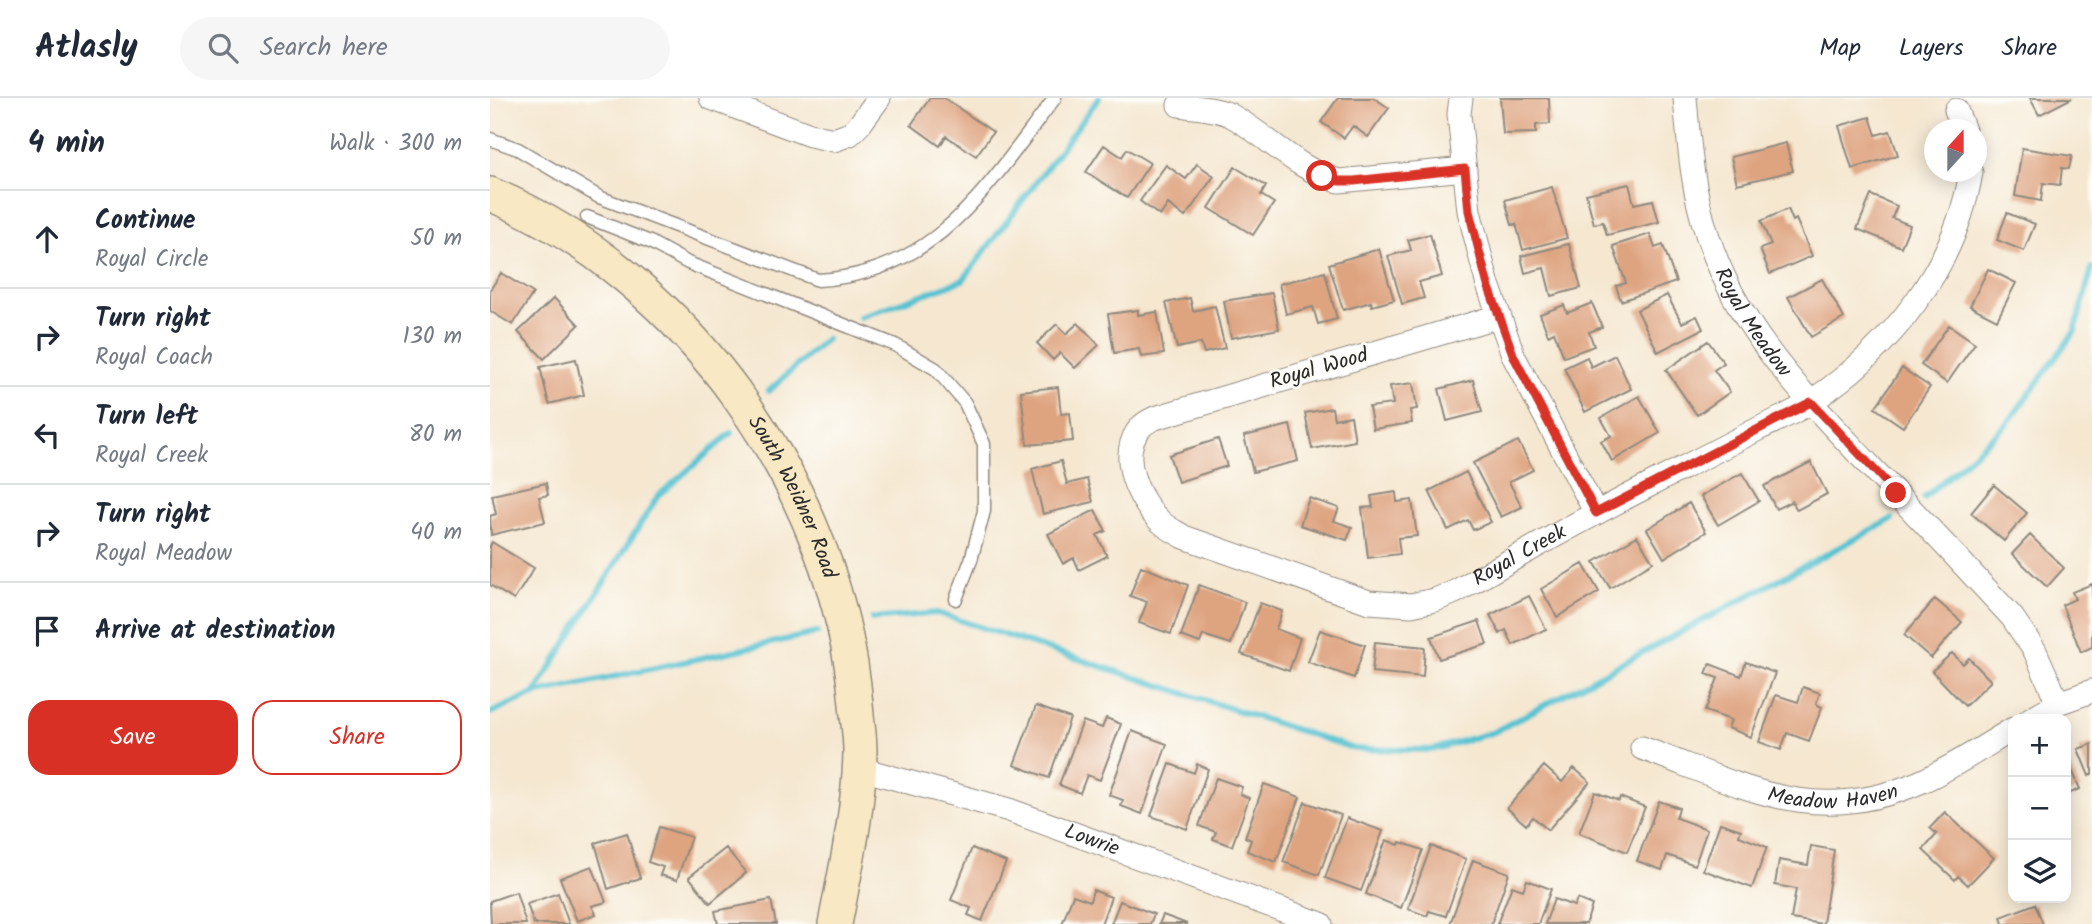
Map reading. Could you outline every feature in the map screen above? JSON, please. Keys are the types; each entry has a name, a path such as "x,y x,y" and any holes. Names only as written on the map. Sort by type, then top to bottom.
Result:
{"main road":[{"name":"South Weidner Road","path":"490,194 558,228 581,228 610,263 673,319 729,382 785,470 814,533 838,602 853,668 860,750 853,832 835,924"}],"street":[{"path":"717,99 810,135 834,140 850,134 879,98"},
{"path":"1461,98 1459,114 1469,211 1487,282 1514,357 1596,513"},
{"name":"Royal Meadow","path":"1685,98 1694,191 1707,236 1725,280 1747,321 1773,360 2012,617 2035,652 2058,703"},
{"path":"1179,105 1230,115 1304,167 1339,181 1465,169"},
{"name":"Royal Creek","path":"1141,426 1132,444 1130,462 1138,490 1149,510 1162,523 1184,537 1369,602 1412,605 1434,600 1455,592 1596,513 1811,402 1856,367 1919,299 1949,248 1960,219 1969,182"},
{"name":"Royal Wood","path":"1141,426 1155,418 1181,410 1499,316"},
{"path":"2039,714 2058,703 2092,691"},
{"name":"Meadow Haven","path":"1642,748 1775,796 1796,801 1839,803 1882,797 1922,782 2008,732"},
{"name":"Lowrie","path":"858,768 1009,810 1321,924"}],"lane":[{"path":"490,139 518,149 599,198 818,280 848,278 893,262 937,238 975,202 1055,98"},
{"path":"599,198 581,228 650,242 688,263 895,345 936,369 965,403 984,444 984,512 971,561 956,599"}],"building":[{"path":"930,98 944,98 993,132 976,156 946,136 940,146 911,125"},
{"path":"1338,98 1374,98 1389,108 1368,137 1353,126 1344,138 1321,122"},
{"path":"1500,98 1549,98 1550,124 1536,125 1536,133 1503,134"},
{"path":"2030,98 2072,98 2039,115"},
{"path":"1870,117 1876,135 1890,131 1898,155 1852,169 1839,126"},
{"path":"1786,143 1793,171 1737,184 1731,157"},
{"path":"1104,145 1122,157 1127,149 1150,163 1127,198 1086,172"},
{"path":"2022,148 2072,156 2069,169 2062,168 2060,185 2043,183 2041,201 2015,196"},
{"path":"1197,164 1214,176 1185,217 1168,204 1160,216 1140,201 1166,165 1186,179"},
{"path":"1235,167 1266,186 1261,195 1274,203 1253,235 1209,208"},
{"path":"1629,184 1634,204 1653,200 1659,222 1607,235 1603,222 1594,224 1586,194"},
{"path":"1552,187 1567,238 1523,250 1516,224 1512,225 1505,200"},
{"path":"1871,195 1897,206 1892,218 1910,225 1901,247 1857,229"},
{"path":"1788,209 1793,221 1796,219 1812,256 1770,274 1760,249 1771,245 1761,221"},
{"path":"2007,213 2035,224 2024,251 1997,240"},
{"path":"1430,234 1442,276 1419,282 1424,298 1402,304 1388,256 1411,250 1408,240"},
{"path":"1650,234 1655,248 1663,245 1676,282 1621,301 1616,286 1626,283 1613,246"},
{"path":"1569,244 1581,288 1551,296 1544,268 1525,273 1521,256"},
{"path":"1379,249 1394,300 1372,306 1371,302 1343,310 1329,264"},
{"path":"1988,269 2016,283 1997,320 1970,306"},
{"path":"1325,272 1337,319 1318,324 1313,307 1286,314 1279,284"},
{"path":"501,273 533,293 513,325 490,311 490,290"},
{"path":"1822,279 1844,318 1811,337 1788,297"},
{"path":"1272,293 1279,329 1231,338 1224,301"},
{"path":"1667,295 1682,323 1697,316 1703,329 1658,352 1637,310"},
{"path":"554,298 579,325 544,359 518,332"},
{"path":"1190,298 1193,311 1215,306 1225,348 1204,353 1201,343 1177,348 1166,303"},
{"path":"1592,303 1602,327 1589,332 1594,346 1564,357 1554,332 1548,335 1540,314 1564,305 1567,313"},
{"path":"1138,310 1138,315 1157,312 1164,354 1141,357 1139,349 1114,353 1108,314"},
{"path":"1078,323 1099,345 1075,368 1060,353 1053,360 1037,343 1057,324 1066,334"},
{"path":"1949,325 1975,343 1947,383 1921,365"},
{"path":"1708,341 1724,363 1714,370 1730,392 1697,415 1666,370"},
{"path":"1615,355 1631,389 1585,412 1564,368 1587,357 1591,367"},
{"path":"576,359 584,395 549,404 540,367"},
{"path":"1902,368 1930,387 1903,427 1875,408"},
{"path":"1473,380 1482,412 1447,421 1439,389"},
{"path":"1413,383 1417,409 1410,410 1412,423 1373,429 1369,407 1393,404 1390,386"},
{"path":"1058,387 1061,414 1070,413 1073,441 1027,445 1021,391"},
{"path":"1639,396 1660,433 1612,461 1601,441 1611,436 1601,418"},
{"path":"1332,408 1334,419 1351,416 1355,441 1312,449 1305,413"},
{"path":"1290,425 1298,461 1253,472 1244,436"},
{"path":"1218,439 1227,466 1178,482 1169,455"},
{"path":"1518,441 1533,470 1509,482 1522,507 1501,517 1473,463"},
{"path":"1061,461 1067,484 1087,479 1093,502 1043,514 1032,469"},
{"path":"1811,462 1827,494 1797,510 1792,501 1776,509 1764,486"},
{"path":"1466,472 1491,522 1473,530 1468,520 1448,530 1429,491"},
{"path":"1742,473 1759,501 1718,525 1701,496"},
{"path":"546,483 548,495 539,497 545,522 491,535 490,516 496,514 492,495"},
{"path":"1994,485 2027,513 2004,541 1971,513"},
{"path":"1396,492 1397,502 1412,500 1417,536 1398,538 1400,554 1368,558 1362,508 1373,507 1371,496"},
{"path":"1309,498 1339,508 1334,521 1352,527 1347,540 1300,525"},
{"path":"1689,503 1706,532 1664,558 1647,529"},
{"path":"1095,510 1106,531 1097,535 1107,556 1079,570 1074,558 1063,564 1048,534"},
{"path":"2030,535 2064,568 2047,587 2012,554"},
{"path":"1637,536 1653,562 1610,588 1594,562"},
{"path":"492,542 534,568 514,600 490,585"},
{"path":"1583,564 1599,592 1557,617 1541,589"},
{"path":"1141,566 1188,585 1171,634 1139,623 1147,602 1130,596"},
{"path":"2092,584 2092,647 2081,652 2062,605 2075,599 2072,592"},
{"path":"1199,585 1245,602 1231,644 1203,635 1200,643 1181,636"},
{"path":"1529,596 1546,629 1513,645 1506,630 1500,634 1490,615"},
{"path":"1935,599 1962,622 1931,658 1904,635"},
{"path":"1260,603 1282,611 1276,629 1300,638 1289,671 1241,654"},
{"path":"1479,621 1487,644 1439,659 1431,637"},
{"path":"1320,630 1365,645 1354,678 1308,662"},
{"path":"1375,642 1425,647 1423,677 1372,672"},
{"path":"1952,653 1963,664 1969,658 1991,681 1965,706 1932,671"},
{"path":"1746,662 1775,673 1751,737 1728,728 1731,720 1705,711 1718,678 1706,674 1710,664 1741,676"},
{"path":"1803,687 1820,693 1816,704 1822,707 1809,741 1787,733 1781,750 1759,742 1776,695 1798,702"},
{"path":"1036,706 1070,718 1049,778 1014,765"},
{"path":"1106,718 1121,724 1100,780 1087,775 1080,793 1059,785 1083,721 1102,728"},
{"path":"1132,731 1167,744 1142,814 1121,806 1123,800 1109,795"},
{"path":"2092,744 2092,774 2089,776 2078,749"},
{"path":"1170,764 1194,773 1197,764 1208,769 1187,829 1151,816"},
{"path":"1544,766 1562,782 1574,768 1590,782 1548,830 1533,817 1526,825 1507,808"},
{"path":"2071,768 2080,789 2071,793"},
{"path":"1216,778 1242,787 1240,794 1249,798 1232,846 1213,839 1216,832 1199,826"},
{"path":"1264,784 1300,797 1276,862 1247,851 1251,840 1245,837"},
{"path":"1595,792 1619,801 1620,797 1645,807 1627,852 1579,833"},
{"path":"1659,801 1679,808 1676,818 1707,829 1695,865 1667,855 1662,870 1637,861"},
{"path":"1305,802 1341,815 1319,875 1283,862"},
{"path":"1945,812 1994,858 1968,885 1958,876 1955,880 1923,850 1937,834 1930,828"},
{"path":"1347,818 1383,831 1361,891 1325,878"},
{"path":"1720,823 1741,830 1739,836 1767,847 1752,888 1703,870"},
{"path":"659,827 691,837 677,880 660,875 663,867 648,862"},
{"path":"627,833 640,878 608,889 595,843"},
{"path":"1386,840 1423,850 1401,908 1366,894"},
{"path":"1431,846 1466,859 1446,916 1429,911 1427,916 1408,909"},
{"path":"1811,846 1834,850 1823,924 1791,919 1796,889 1775,885 1779,860 1808,865"},
{"path":"726,848 746,873 710,903 689,877"},
{"path":"972,848 1006,862 982,921 968,915 971,908 951,900"},
{"path":"1473,860 1509,873 1491,924 1450,924"},
{"path":"592,866 606,902 592,906 596,914 577,921 560,878"},
{"path":"1527,880 1551,889 1538,924 1497,924 1512,886 1523,890"},
{"path":"1093,890 1111,897 1101,924 1062,924 1073,895 1090,901"},
{"path":"516,892 526,924 491,924 490,901"},
{"path":"558,893 569,924 534,924 527,904"},
{"path":"1554,899 1574,906 1577,899 1592,905 1586,924 1545,924"},
{"path":"771,900 776,924 718,924 715,911"},
{"path":"1120,901 1154,914 1150,924 1111,924"},
{"path":"2035,904 2043,924 2003,924 2001,917"},
{"path":"1163,915 1187,924 1159,924"}],"waterway":[{"path":"860,317 963,280 1099,98"},
{"path":"1924,498 2007,424 2075,331 2092,268"},
{"path":"769,391 826,339"},
{"path":"534,694 658,496 731,433"},
{"path":"872,619 937,613 1355,749 1431,750 1494,732 1892,519"},
{"path":"490,713 534,694 817,633"}],"route":[{"path":"1322,176 1339,181 1354,181 1465,169 1469,211 1487,282 1514,357 1596,513 1811,402 1896,493"}]}
